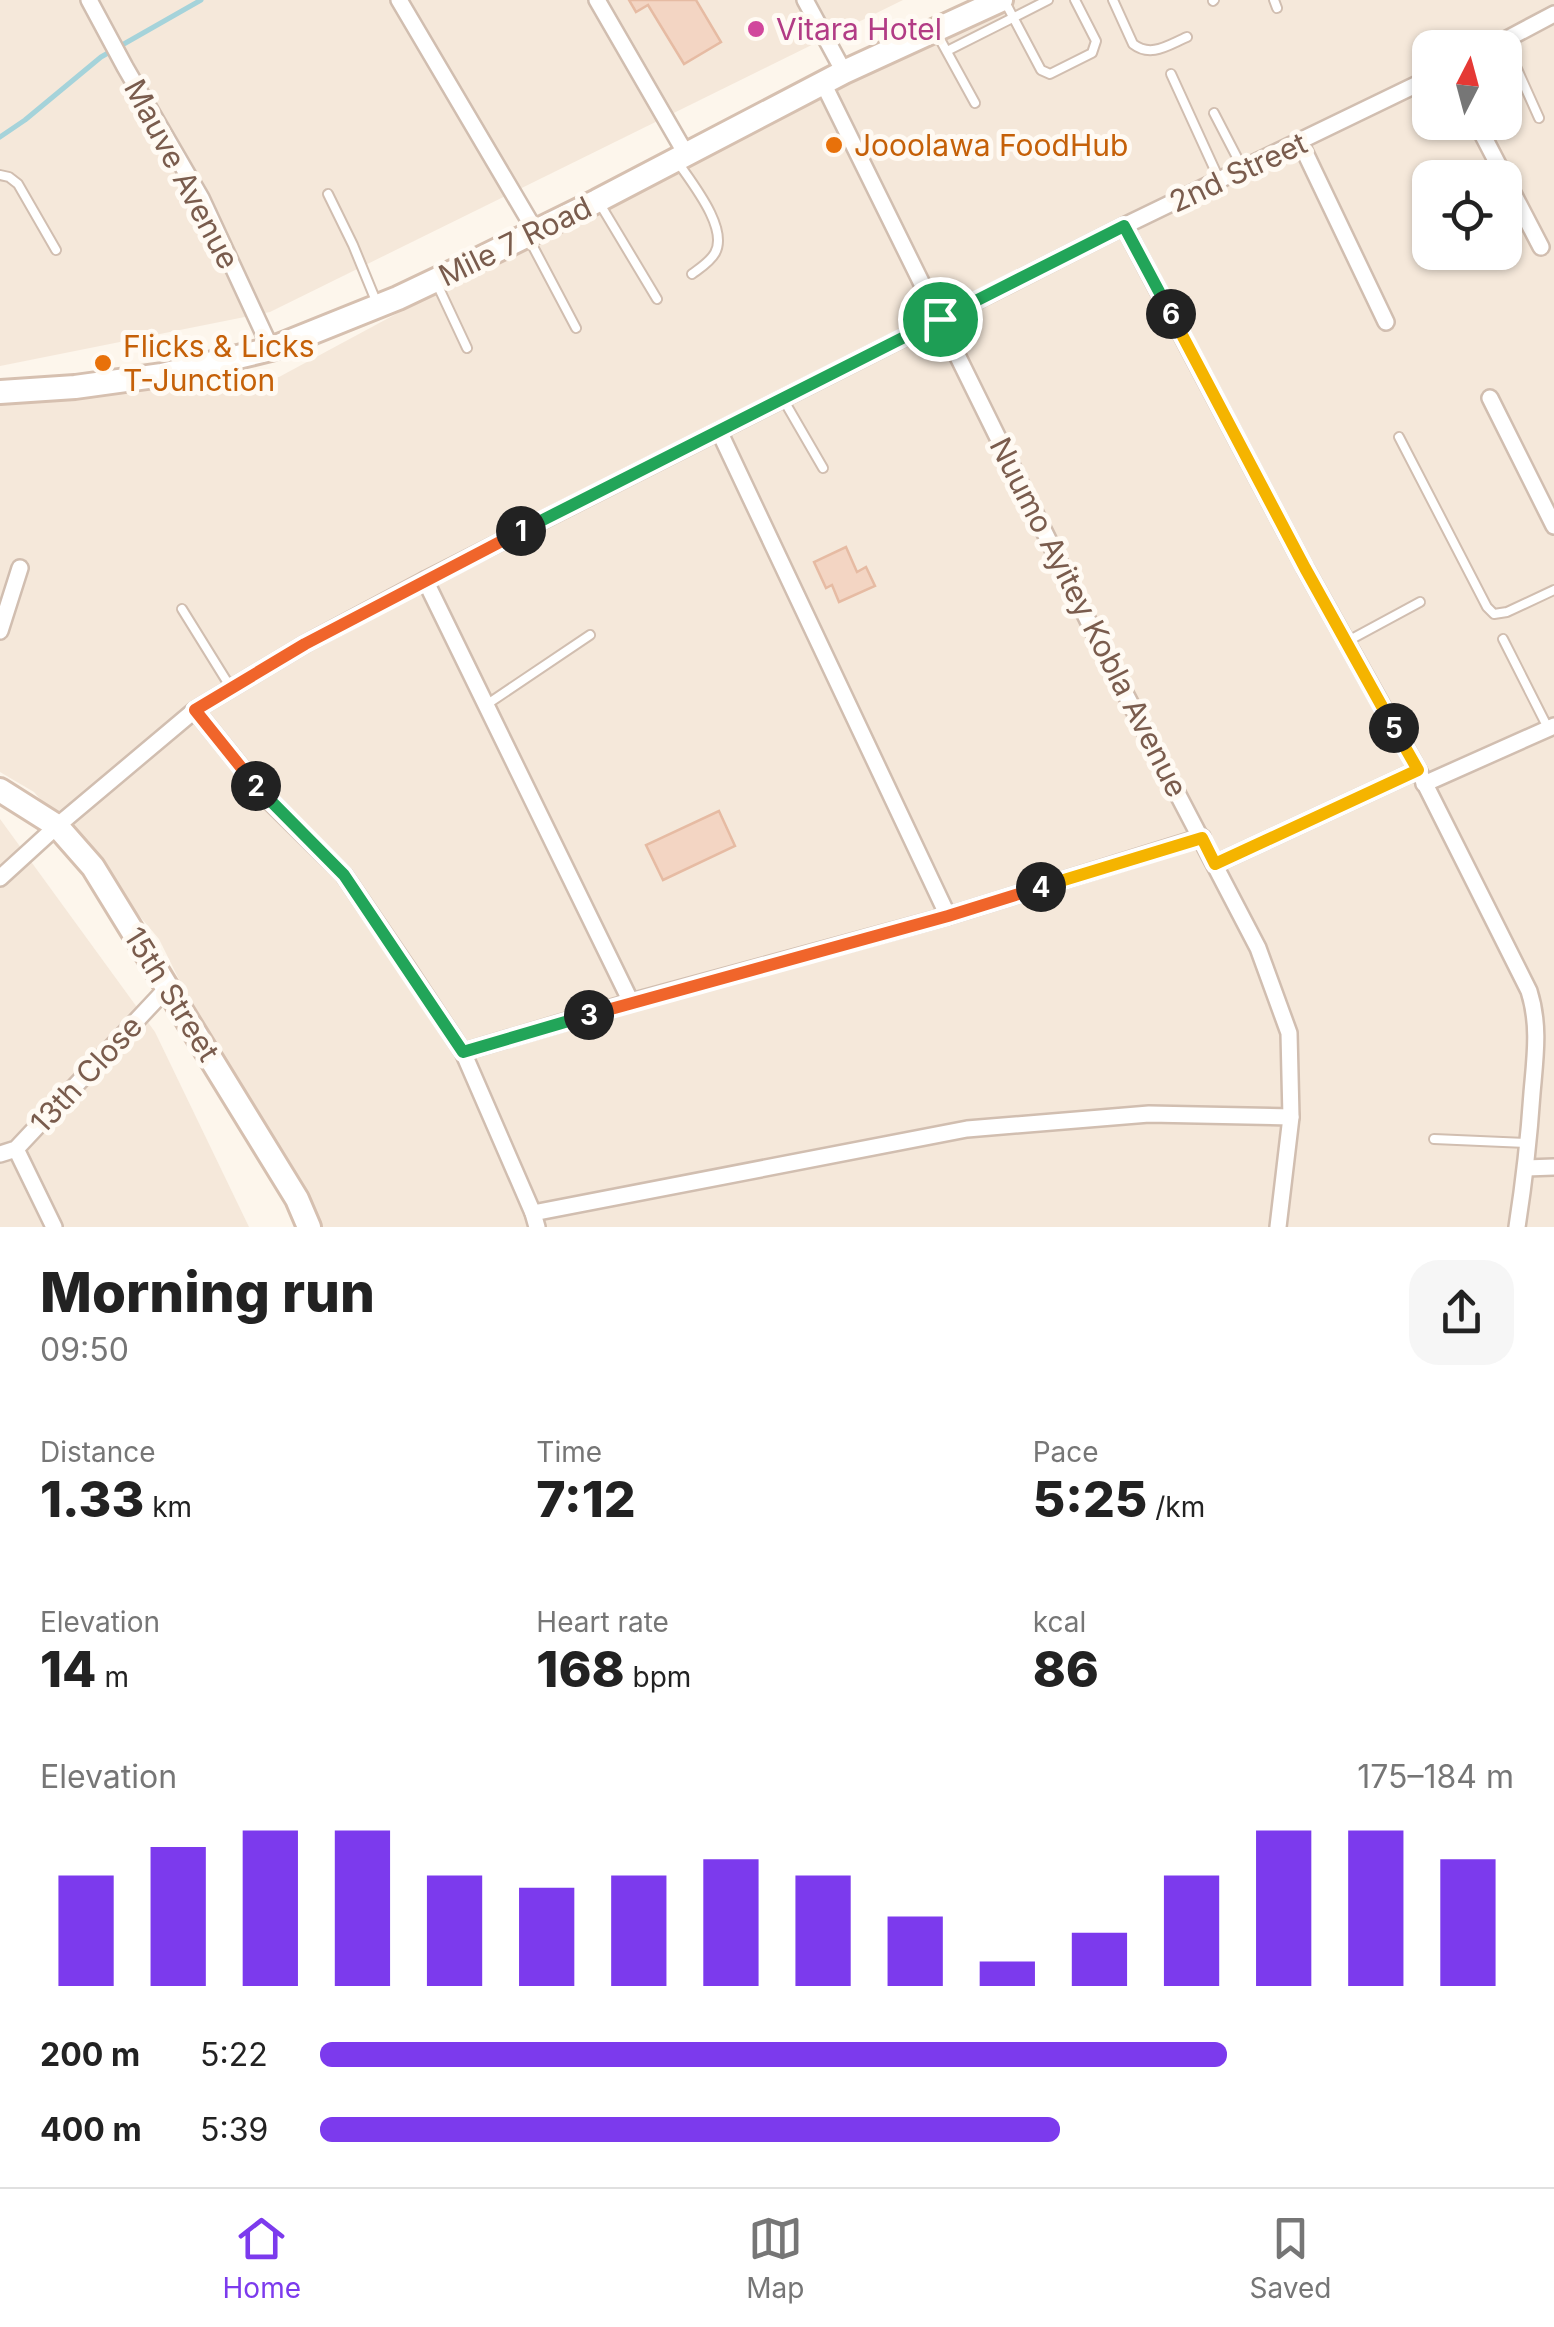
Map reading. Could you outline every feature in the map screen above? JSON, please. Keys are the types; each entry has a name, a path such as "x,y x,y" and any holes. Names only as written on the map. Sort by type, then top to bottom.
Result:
{"street":[{"name":"Mauve Avenue","path":"90,0 124,67 201,198 271,349"},
{"path":"399,0 532,234"},
{"path":"597,0 681,157"},
{"name":"Nuumo Ayitey Kobla Avenue","path":"805,0 834,78 940,319 1104,655 1258,948 1289,1033 1291,1118 1278,1227"},
{"name":"Mile 7 Road","path":"0,392 162,375 271,349 378,306 532,234 834,78 941,40 1006,6"},
{"path":"1522,31 1554,14"},
{"name":"2nd Street","path":"0,878 195,710 305,644 1124,226 1412,87"},
{"path":"1485,140 1541,246"},
{"path":"1300,142 1386,322"},
{"path":"1124,226 1421,777 1529,991 1537,1033 1517,1227"},
{"path":"1490,398 1554,526"},
{"path":"719,432 948,916"},
{"path":"0,631 20,568"},
{"path":"425,580 631,1002"},
{"path":"195,710 266,798 344,875 463,1052 535,1220 967,1129 1149,1114 1291,1118"},
{"path":"1215,864 1551,727"},
{"name":"15th Street","path":"0,790 58,826 93,868 310,1227"},
{"path":"463,1052 948,916 1202,838"},
{"name":"13th Close","path":"8,1151 168,987"},
{"path":"8,1151 54,1227"},
{"path":"1526,1168 1554,1167"}],"lane":[{"path":"1048,0 1006,6 1046,74 1092,52 1096,45 1075,0"},
{"path":"1113,0 1132,44 1138,49 1156,51 1187,37"},
{"path":"941,40 975,103"},
{"path":"1171,74 1220,180"},
{"path":"1522,88 1539,118"},
{"path":"1214,113 1243,170"},
{"path":"681,157 719,238 713,258 692,274"},
{"path":"0,174 18,184 56,250"},
{"path":"328,194 378,306"},
{"path":"597,201 657,299"},
{"path":"532,234 576,328"},
{"path":"435,280 467,348"},
{"path":"783,398 823,468"},
{"path":"1400,438 1494,614 1554,590"},
{"path":"1346,642 1420,602"},
{"path":"182,610 231,688"},
{"path":"486,705 590,635"},
{"path":"1503,638 1551,727"},
{"path":"1434,1139 1528,1143"}],"shaded area":[{"path":"0,0 903,0 270,312 0,366"},
{"path":"979,0 1554,0 1554,1227 301,1227 159,939 34,792 0,772 0,404 279,377"},
{"path":"0,819 155,1032 249,1227 0,1227"}],"building":[{"path":"629,0 696,0 721,42 684,64 648,5 636,12"},
{"path":"846,547 857,572 866,567 875,586 839,602 832,585 826,588 814,562"},
{"path":"719,811 735,846 663,880 646,845"}],"waterway":[{"path":"0,137 101,57 201,0"}],"place":[{"name":"Vitara Hotel","path":"756,29"},
{"name":"Jooolawa FoodHub","path":"834,145"},
{"name":"Flicks & Licks T-Junction","path":"103,363"}],"route":[{"path":"1124,226 1305,568 1418,770 1215,864 1202,838 948,916 463,1052 344,875 266,798 195,710 305,644 425,580 940,319 1124,226"}]}
